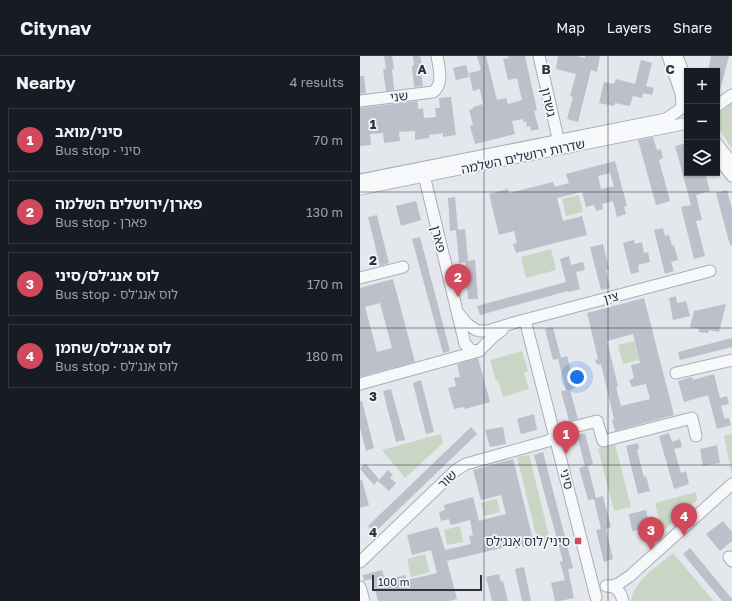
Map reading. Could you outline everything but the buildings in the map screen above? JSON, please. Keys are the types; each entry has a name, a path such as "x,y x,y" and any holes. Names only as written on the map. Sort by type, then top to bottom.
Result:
{"street":[{"name":"שני","path":"360,101 430,92 437,88 440,80 437,56"},
{"name":"גשרון","path":"539,56 559,144"},
{"path":"668,56 681,93 683,105 680,117 684,121"},
{"path":"677,56 684,75"},
{"path":"720,103 732,95"},
{"name":"שדרות ירושלים השלמה","path":"360,189 423,172 559,144 666,119 683,105"},
{"name":"שדרות ירושלים השלמה","path":"559,144 684,124"},
{"path":"720,148 732,163"},
{"path":"720,160 732,176"},
{"name":"שדרות ירושלים השלמה","path":"360,180 423,172"},
{"name":"פארן","path":"423,172 465,342"},
{"path":"360,278 402,267"},
{"name":"צין","path":"478,330 488,331 513,323 710,271"},
{"name":"פארן","path":"457,309 464,321 478,330"},
{"name":"סיני","path":"525,320 590,569 596,599"},
{"name":"צין","path":"360,384 455,358 481,349 494,336 513,323"},
{"path":"455,358 463,350 465,342 468,332 478,330 485,337 481,349 469,349 465,342"},
{"path":"676,373 732,360"},
{"name":"שור","path":"360,562 461,466 470,462 548,441 566,429 597,421 603,441 692,418 696,436"},
{"path":"596,599 600,590 618,584 630,576 732,484"},
{"name":"סיני","path":"590,569 598,580 617,590 623,599"},
{"path":"623,599 624,586 630,576"},
{"path":"360,587 364,601"}],"green space":[{"path":"732,103 732,148 720,130 720,113"},
{"path":"579,195 583,212 566,216 562,199"},
{"path":"551,249 556,270 526,278 521,257"},
{"path":"634,341 639,360 623,364 618,345"},
{"path":"522,351 528,371 524,372 529,389 503,397 498,380 496,381 490,360"},
{"path":"441,434 443,443 405,478 382,450"},
{"path":"732,434 732,471 731,471 724,436"},
{"path":"615,444 631,507 614,511 598,449"},
{"path":"529,455 550,540 538,543 517,457"},
{"path":"696,492 697,500 662,532 655,503"},
{"path":"497,499 500,512 484,516 481,503"},
{"path":"460,526 463,542 447,545 444,530"},
{"path":"673,553 714,601 631,601 633,593 642,580"},
{"path":"425,554 430,572 411,577 407,559"}],"place":[{"name":"פארן/ירושלים השלמה","path":"458,297"},
{"name":"סיני/מואב","path":"566,454"},
{"name":"לוס אנג׳לס/שחמן","path":"684,536"},
{"name":"סיני/לוס אנג׳לס","path":"578,541"},
{"name":"לוס אנג׳לס/סיני","path":"651,550"}]}
